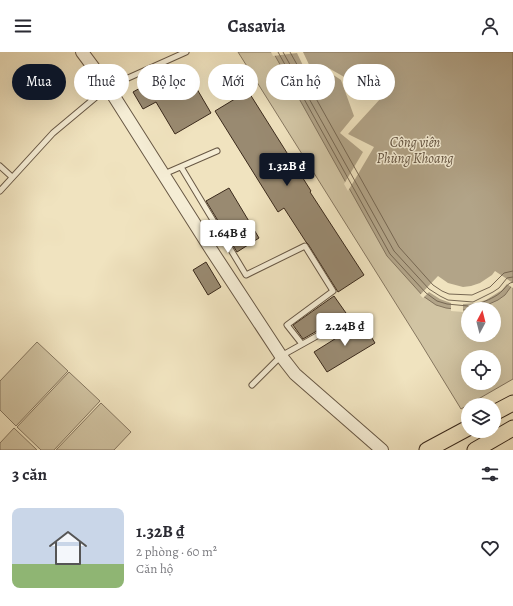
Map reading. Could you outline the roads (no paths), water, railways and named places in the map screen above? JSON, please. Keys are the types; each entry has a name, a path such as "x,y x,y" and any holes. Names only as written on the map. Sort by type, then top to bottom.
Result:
{"main road":[{"path":"501,409 513,402"},
{"path":"475,450 513,428"},
{"path":"427,450 461,432"}],"street":[{"path":"82,52 91,64"},
{"path":"116,100 163,175 281,356 295,374 382,450"}],"lane":[{"path":"129,78 186,52"},
{"path":"0,191 52,132 92,100"},
{"path":"163,175 217,151"},
{"path":"0,166 12,177"},
{"path":"181,167 246,275 304,246 333,291 287,325 302,344"},
{"path":"252,385 281,356 342,322"}],"water":[{"name":"Công viên Phùng Khoang","path":"273,52 513,52 513,284 505,295 494,302 461,302 461,310 436,305 423,296 387,256 300,100 335,100 335,64 280,64"}]}
